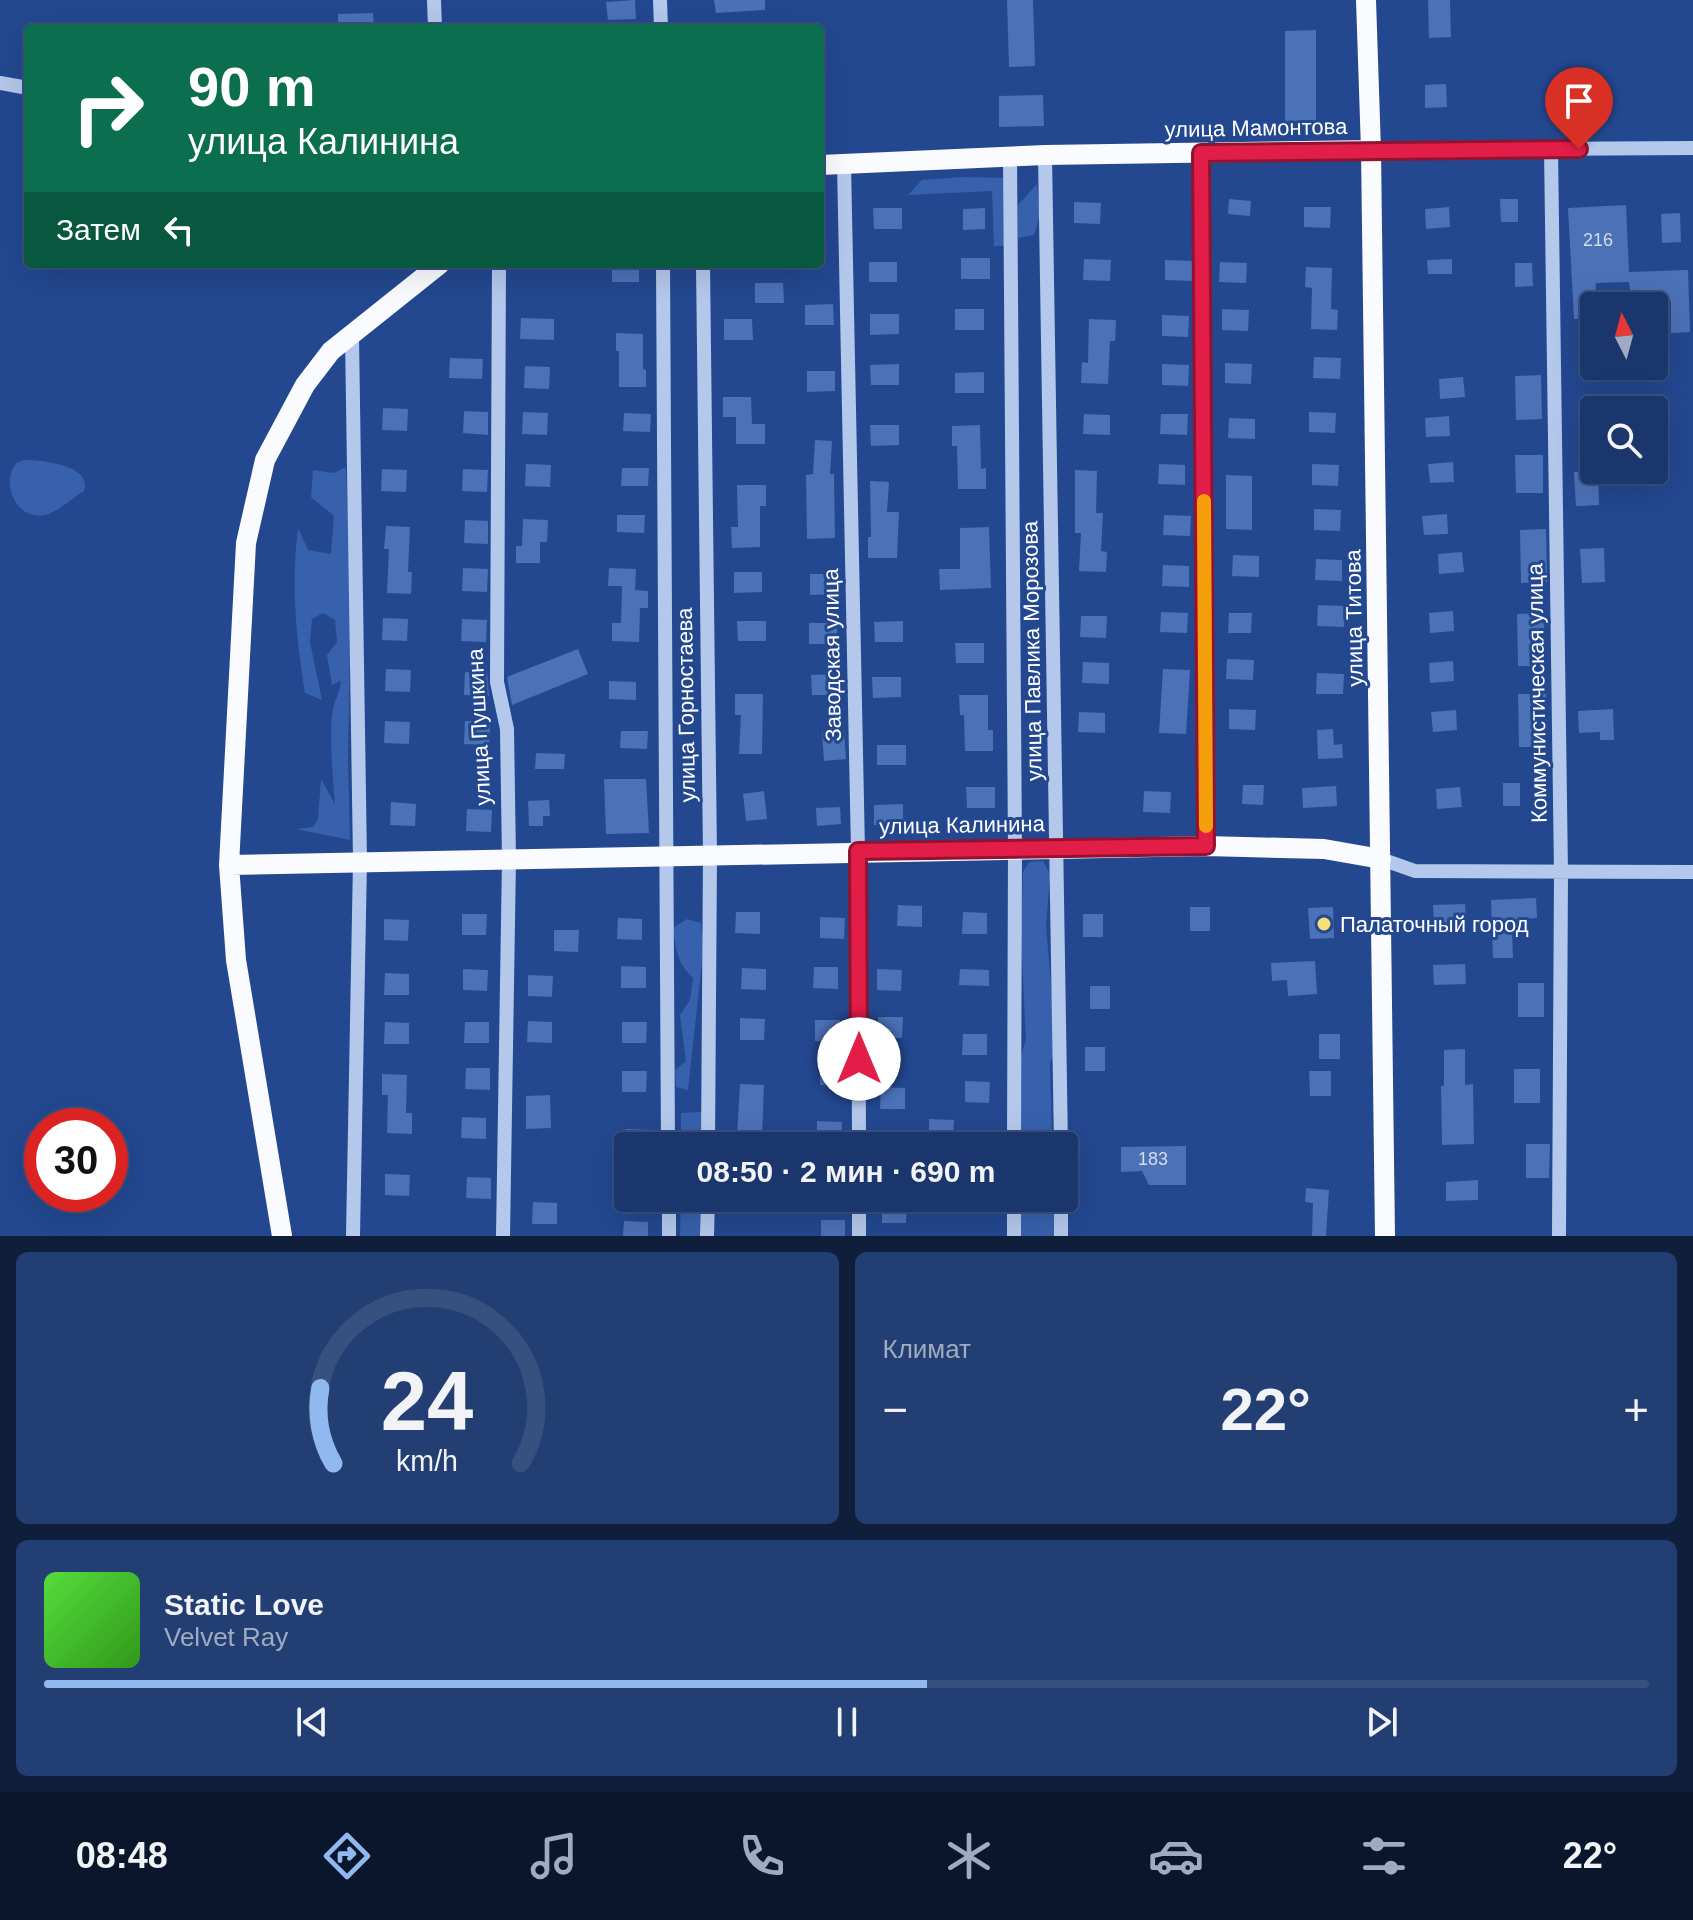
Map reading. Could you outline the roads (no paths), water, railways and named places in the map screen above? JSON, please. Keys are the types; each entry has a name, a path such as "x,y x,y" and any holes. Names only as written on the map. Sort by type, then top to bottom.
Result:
{"main road":[{"name":"улица Титова","path":"1366,0 1371,150 1385,1236"},
{"name":"улица Мамонтова","path":"824,165 1045,155 1371,150"},
{"path":"282,1236 236,960 229,865 246,543 265,460 305,385 331,351 435,268"},
{"name":"улица Калинина","path":"229,865 1206,846 1324,849 1381,859"}],"street":[{"path":"434,0 435,24"},
{"path":"660,0 661,24"},
{"path":"0,83 24,87"},
{"name":"улица Мамонтова","path":"1371,150 1693,148"},
{"name":"Коммунистическая улица","path":"1551,149 1561,873 1559,1236"},
{"path":"1201,153 1206,846"},
{"name":"улица Павлика Морозова","path":"1045,155 1061,1132"},
{"name":"улица Павлика Морозова","path":"1010,156 1014,1132"},
{"name":"Заводская улица","path":"844,164 858,851 859,1132"},
{"name":"улица Пушкина","path":"499,268 497,673 507,729 509,859 503,1236"},
{"name":"улица Горностаева","path":"663,268 668,1132"},
{"name":"улица Горностаева","path":"703,268 710,855 708,1132"},
{"path":"352,337 360,861 353,1236"},
{"name":"улица Калинина","path":"1381,859 1415,871 1693,872"},
{"path":"669,1212 669,1236"},
{"path":"707,1236 708,1212"},
{"path":"859,1212 859,1236"},
{"path":"1014,1212 1014,1236"},
{"path":"1061,1212 1061,1236"}],"place":[{"name":"Палаточный город","path":"1324,924"}]}
